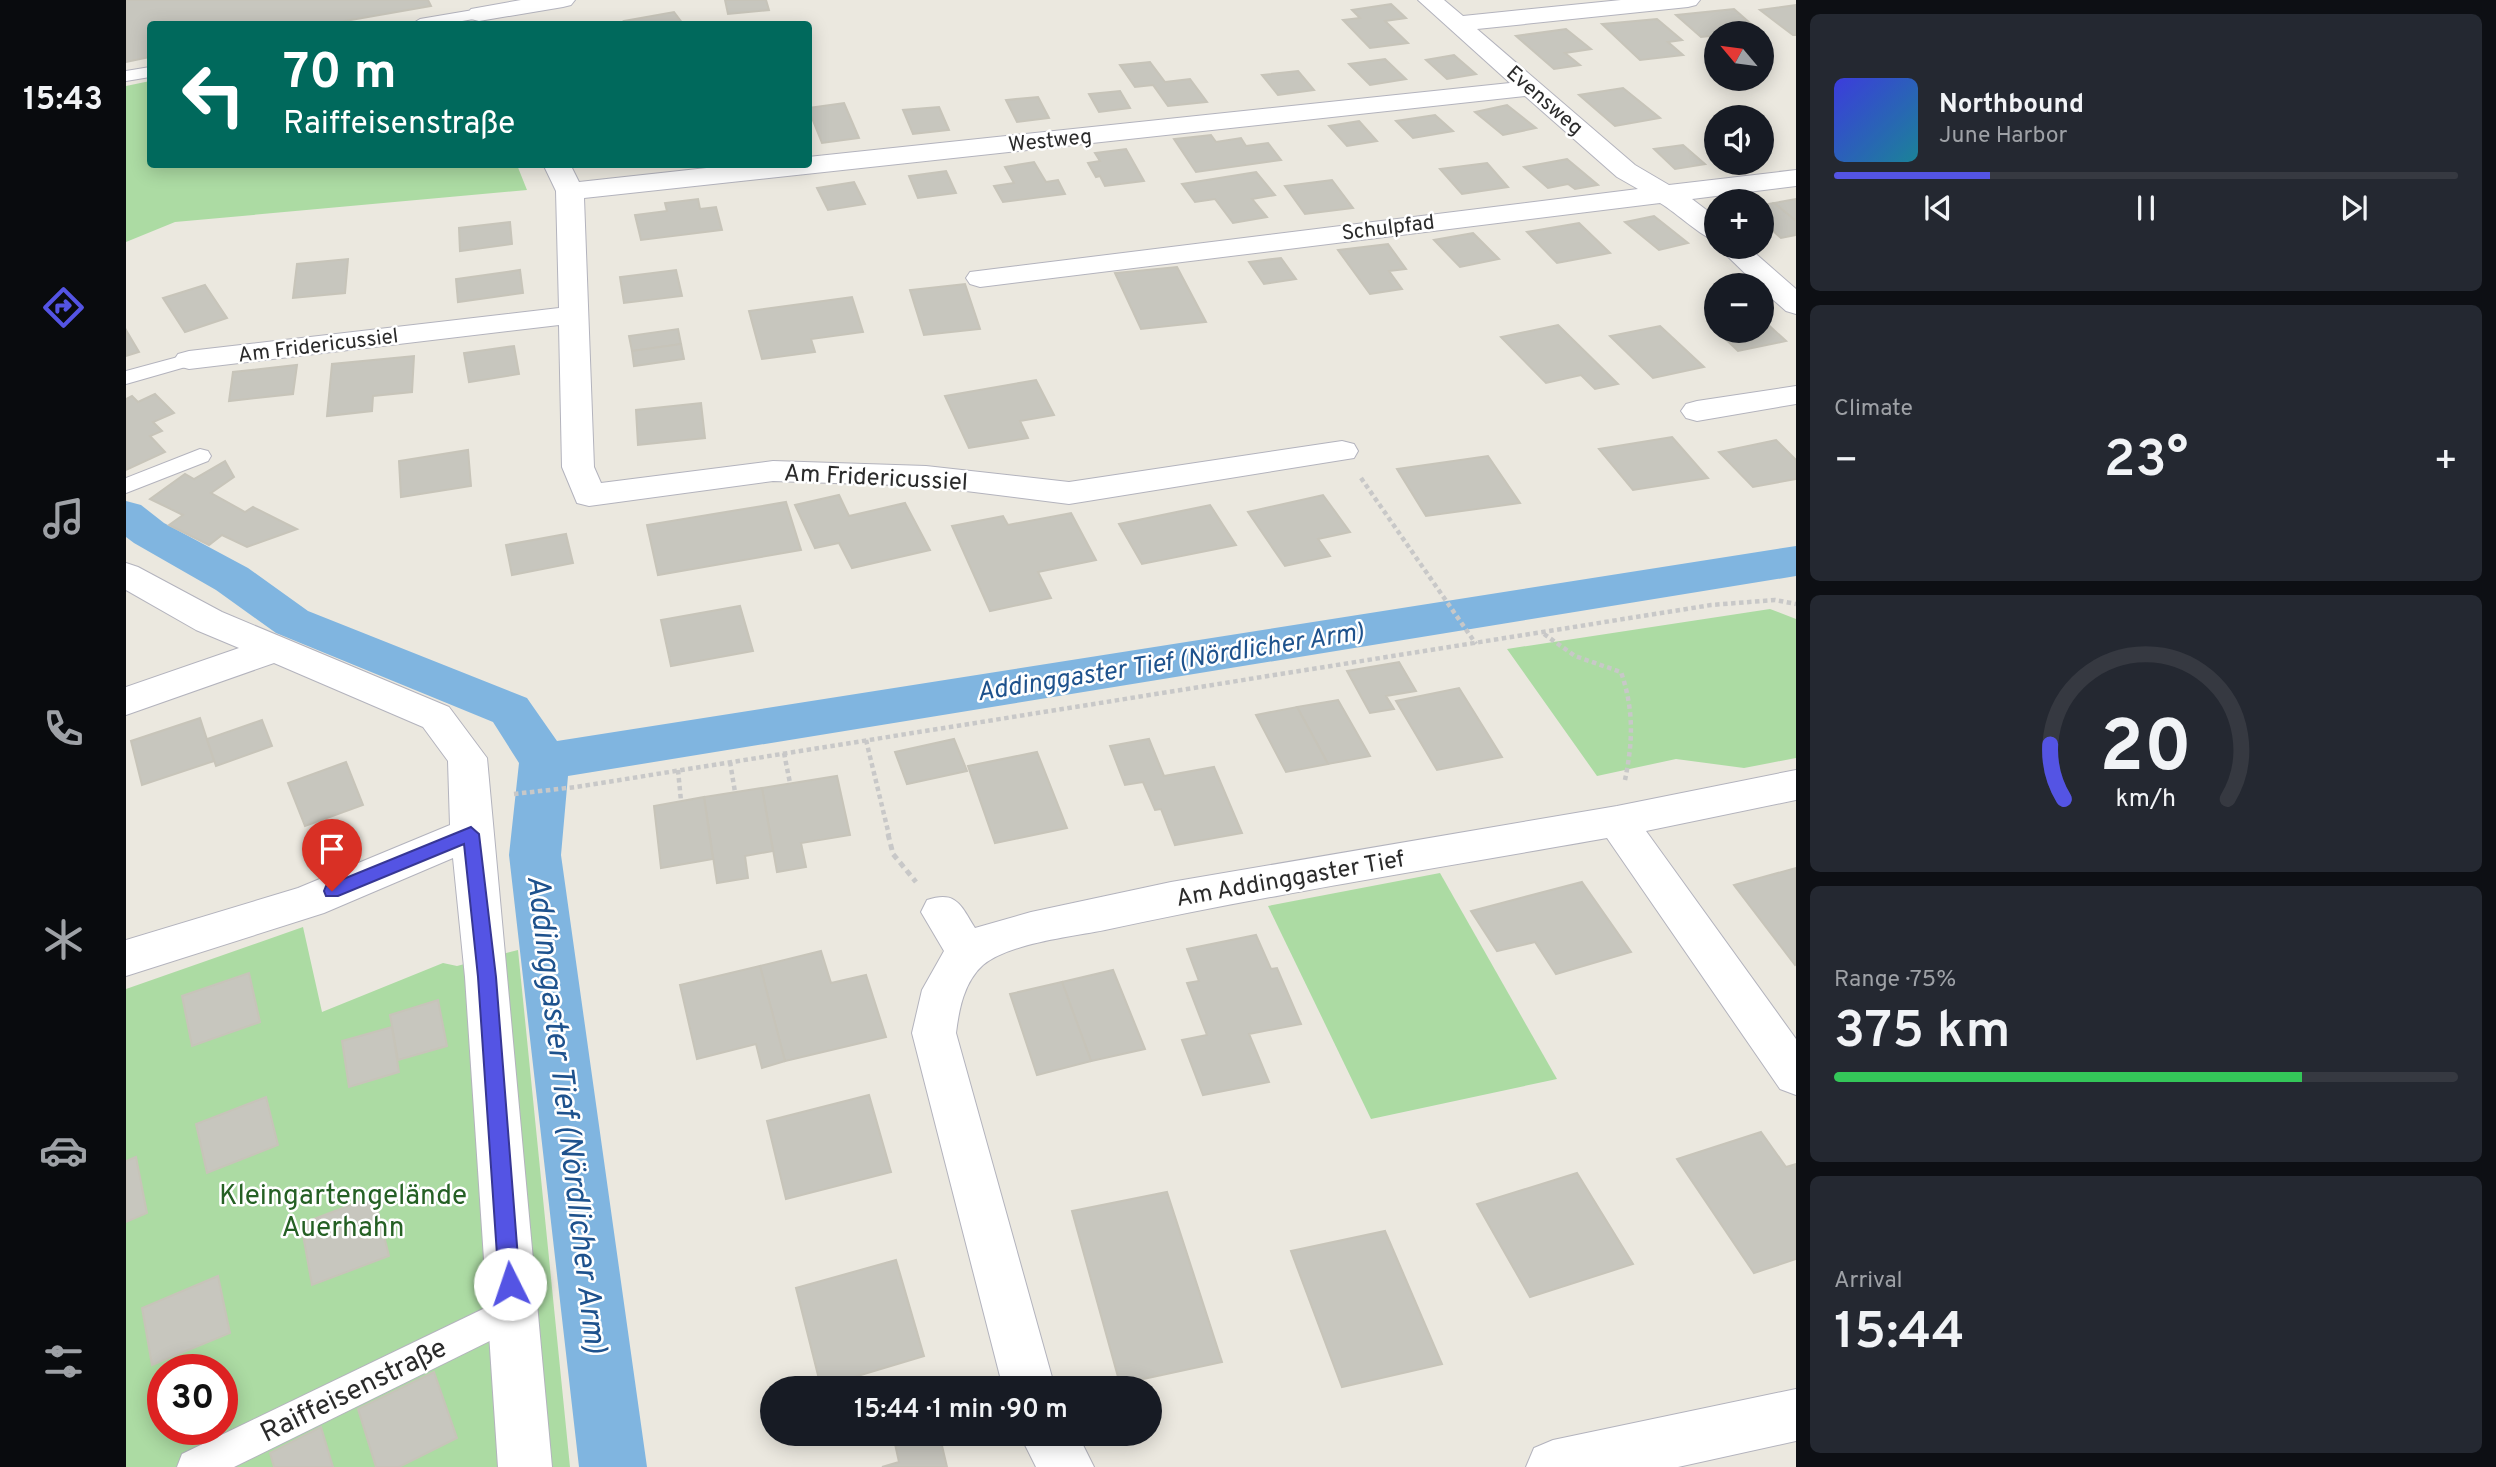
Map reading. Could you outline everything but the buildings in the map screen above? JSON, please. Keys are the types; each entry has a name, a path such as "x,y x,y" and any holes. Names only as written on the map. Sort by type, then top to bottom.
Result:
{"street":[{"path":"478,13 563,0"},
{"name":"Evensweg","path":"1430,0 1626,171 1665,193 1704,221"},
{"path":"1458,24 1688,0"},
{"name":"Westweg","path":"812,165 1531,88"},
{"name":"Am Fridericussiel","path":"558,168 570,191 578,467 589,495 773,471 926,476 1069,493 1342,452"},
{"name":"Westweg","path":"570,191 785,168"},
{"name":"Schulpfad","path":"980,278 1796,178"},
{"path":"1745,259 1796,305"},
{"name":"Am Fridericussiel","path":"189,359 572,315"},
{"path":"1697,411 1796,395"},
{"path":"126,575 209,621 436,717 467,758 526,1467"},
{"path":"126,701 275,649"},
{"name":"Am Addinggaster Tief","path":"1026,1376 934,1033 938,998 950,974 968,953 992,940 1031,929 1171,899 1617,821 1796,785"},
{"path":"126,958 309,901 471,816"},
{"path":"1617,821 1796,1075"},
{"path":"942,912 968,953"},
{"path":"1553,1467 1796,1415"},
{"path":"1054,1446 1067,1467"}],"lane":[{"path":"436,21 478,13"},
{"path":"126,76 147,72"},
{"path":"126,378 189,359"},
{"path":"126,486 200,456"},
{"name":"Raiffeisenstraße","path":"195,1467 512,1312"}],"path":[{"path":"1342,452 1476,644"},
{"path":"471,816 576,787 784,753 1711,606 1775,600 1796,604"},
{"path":"1544,633 1575,656 1621,673 1632,700 1635,731 1617,821"},
{"path":"866,740 893,854 942,912"},
{"path":"784,753 790,783"},
{"path":"730,762 735,792"},
{"path":"678,770 681,801"}],"green space":[{"path":"147,82 147,168 518,168 527,190 175,222 126,242 126,86"},
{"path":"1770,609 1796,619 1796,758 1744,768 1676,759 1597,776 1507,649"},
{"path":"1440,873 1557,1079 1371,1119 1268,906"},
{"name":"Kleingartengelände Auerhahn","path":"303,927 322,1012 443,963 457,966 518,950 570,1467 126,1467 126,989"}],"waterway":[{"name":"Addinggaster Tief (Nördlicher Arm)","path":"126,515 149,533 232,579 292,622 510,710 544,761"},
{"name":"Addinggaster Tief (Nördlicher Arm)","path":"544,761 1796,561"},
{"name":"Addinggaster Tief (Nördlicher Arm)","path":"544,761 535,855 613,1467"}],"route":[{"path":"332,891 471,834 487,977 510,1284"}]}
